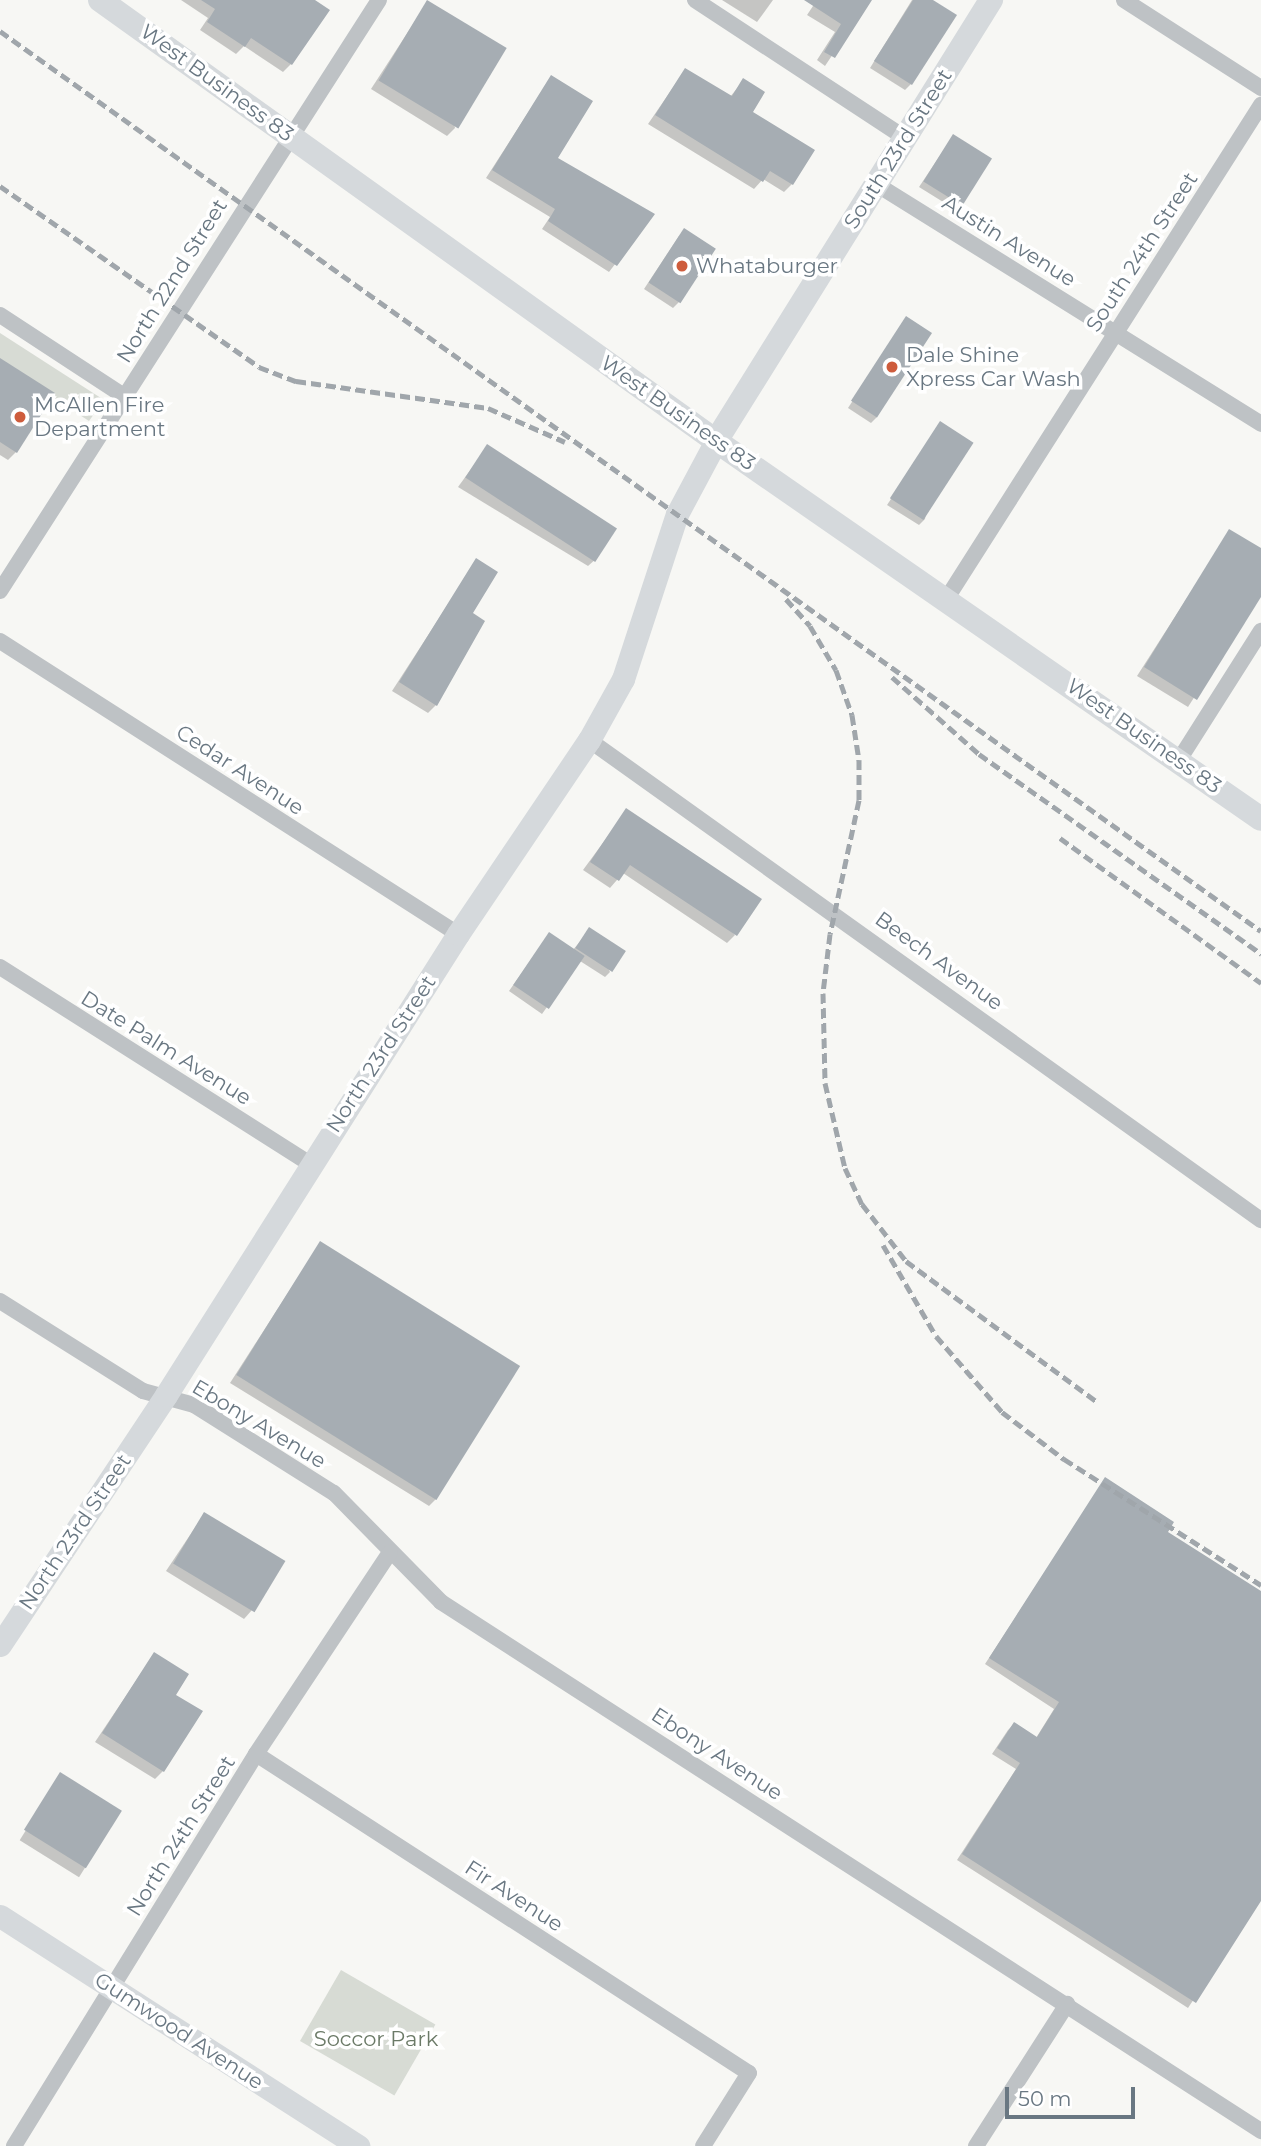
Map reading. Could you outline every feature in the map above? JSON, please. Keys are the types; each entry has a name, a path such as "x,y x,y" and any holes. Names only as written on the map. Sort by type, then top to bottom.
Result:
{"main road":[{"name":"West Business 83","path":"100,0 716,441 947,598 1261,819"},
{"name":"South 23rd Street","path":"716,441 991,0"},
{"name":"North 23rd Street","path":"3,1633 166,1395 458,934 589,740 623,679 677,514 716,441"},
{"name":"Gumwood Avenue","path":"0,1916 345,2143"}],"street":[{"name":"North 22nd Street","path":"0,591 289,135 379,0"},
{"path":"695,0 905,138"},
{"path":"1124,0 1261,88"},
{"name":"South 24th Street","path":"947,598 1261,105"},
{"name":"Austin Avenue","path":"876,184 1261,424"},
{"path":"0,315 124,396"},
{"path":"1179,760 1261,631"},
{"name":"Cedar Avenue","path":"0,640 458,934"},
{"name":"Beech Avenue","path":"589,740 1261,1220"},
{"name":"Date Palm Avenue","path":"0,967 310,1164"},
{"name":"Ebony Avenue","path":"0,1301 143,1391 166,1395 194,1405 334,1493 441,1602 1067,2004 1261,2133"},
{"name":"North 24th Street","path":"14,2146 256,1754 390,1552"},
{"name":"Fir Avenue","path":"256,1754 749,2073 703,2146"},
{"path":"976,2146 1067,2004"},
{"path":"1254,2146 1261,2133"}],"green space":[{"path":"0,333 104,400 89,421 0,363"},
{"name":"Soccor Park","path":"341,1970 435,2024 394,2096 300,2041"}],"building":[{"path":"201,0 315,0 330,10 292,65 251,38 245,47 207,22 215,9"},
{"path":"427,0 507,48 458,128 379,81"},
{"path":"804,0 872,0 835,58 824,52 841,24"},
{"path":"913,0 933,0 957,15 912,85 874,61"},
{"path":"685,68 732,96 743,78 765,92 753,112 815,150 793,185 770,171 763,182 655,115"},
{"path":"551,75 593,101 558,158 655,214 617,266 548,221 555,209 492,170"},
{"path":"953,134 992,158 962,206 923,181"},
{"name":"Whataburger","path":"684,228 716,249 680,303 649,283"},
{"name":"Dale Shine Xpress Car Wash","path":"906,316 932,333 877,418 851,401"},
{"name":"McAllen Fire Department","path":"0,358 55,393 17,453 0,442"},
{"path":"940,421 974,443 923,520 890,498"},
{"path":"487,444 617,528 595,562 465,478"},
{"path":"1229,529 1261,548 1261,597 1197,700 1144,667"},
{"path":"476,558 498,572 473,613 485,621 437,706 399,682"},
{"path":"626,808 762,899 737,936 630,865 619,881 590,862"},
{"path":"589,927 626,951 612,972 575,948"},
{"path":"549,932 585,956 549,1009 513,985"},
{"path":"320,1241 520,1366 436,1500 236,1375"},
{"path":"1105,1477 1174,1522 1168,1532 1261,1591 1261,1901 1196,2003 962,1854 1020,1763 997,1748 1014,1722 1037,1737 1059,1702 989,1658"},
{"path":"204,1512 285,1561 255,1612 173,1563"},
{"path":"154,1652 189,1674 176,1695 203,1711 164,1772 102,1733"},
{"path":"60,1772 122,1811 86,1868 24,1830"}],"railway":[{"path":"0,31 1261,931"},
{"path":"0,186 259,367 296,381 488,408 565,442"},
{"path":"786,599 810,626 836,670 852,715 859,760 859,800 830,934 823,993 825,1083 845,1168 862,1204 906,1261 1096,1401"},
{"path":"892,677 979,754 1261,954"},
{"path":"1060,838 1261,983"},
{"path":"883,1245 936,1336 1002,1412 1064,1459 1261,1585"}],"place":[{"name":"Whataburger","path":"682,266"},
{"name":"Dale Shine Xpress Car Wash","path":"892,367"},
{"name":"McAllen Fire Department","path":"20,417"}]}
